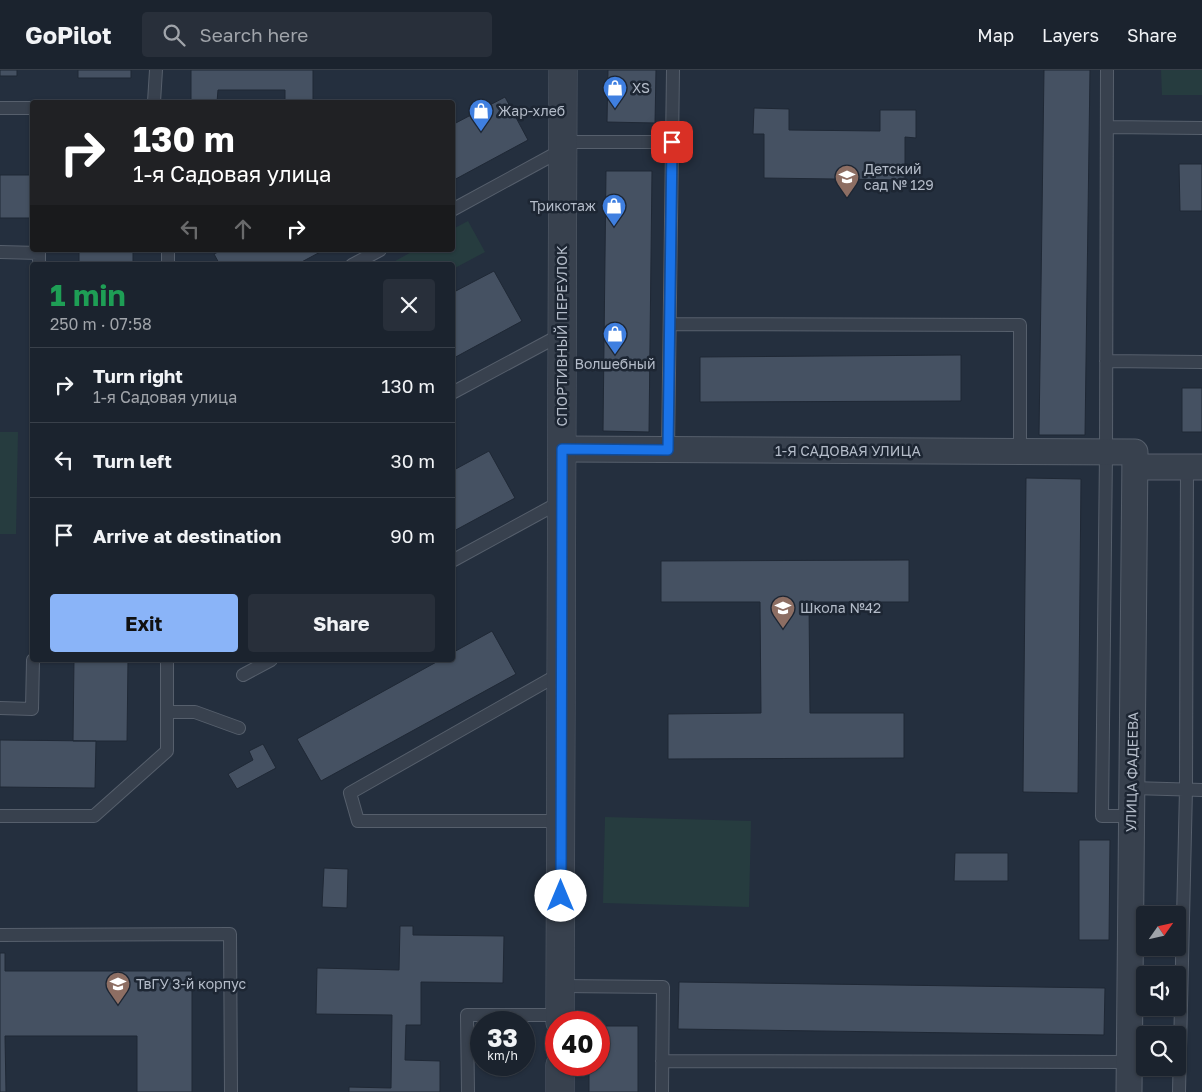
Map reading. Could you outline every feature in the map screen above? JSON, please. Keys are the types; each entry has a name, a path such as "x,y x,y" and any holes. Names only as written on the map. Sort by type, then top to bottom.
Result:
{"street":[{"name":"СПОРТИВНЫЙ ПЕРЕУЛОК","path":"560,1011 563,70"},
{"name":"1-Я САДОВАЯ УЛИЦА","path":"562,449 1106,452 1135,460 1195,467"},
{"name":"УЛИЦА ФАДЕЕВА","path":"1129,1092 1135,460"},
{"path":"560,1076 560,1092"}],"lane":[{"path":"154,100 156,70"},
{"path":"668,450 673,70"},
{"path":"1107,70 1106,452 1102,816 1132,816"},
{"path":"0,108 30,108"},
{"path":"1107,127 1202,128"},
{"path":"455,208 562,146 672,142"},
{"path":"0,252 39,253 39,262"},
{"path":"358,262 376,252"},
{"path":"670,324 1020,325 1020,452"},
{"path":"455,391 562,334"},
{"path":"1106,361 1202,362"},
{"path":"1179,1092 1195,467"},
{"path":"455,559 562,501"},
{"path":"0,708 32,709 33,662"},
{"path":"0,816 94,816 167,751 167,662"},
{"path":"243,675 267,662"},
{"path":"561,673 350,792 358,821 561,821"},
{"path":"167,712 195,712 239,728"},
{"path":"1132,788 1202,790"},
{"path":"0,935 230,934 230,1092"},
{"path":"560,986 663,987 662,1092"},
{"path":"468,1092 467,1015 545,1018"},
{"path":"662,1061 1129,1062"}],"green space":[{"path":"1161,70 1202,70 1202,95 1162,95"},
{"path":"468,221 485,252 455,268 455,262 393,262 411,252 455,252 455,228"},
{"path":"0,432 18,432 16,534 0,534"},
{"path":"605,817 751,821 749,907 603,903"}],"building":[{"path":"0,70 17,70 17,76 0,76"},
{"path":"78,70 131,70 131,78 78,78"},
{"path":"191,70 313,70 313,100 285,100 285,90 218,90 217,100 191,100"},
{"path":"608,70 656,70 655,123 607,122"},
{"path":"1044,70 1090,70 1085,435 1039,435"},
{"path":"505,97 528,140 455,179 455,123"},
{"path":"754,108 789,109 789,130 880,131 880,110 916,110 916,138 905,137 905,180 764,178 764,134 753,134"},
{"path":"1179,164 1202,164 1202,211 1180,211"},
{"path":"606,171 652,171 649,432 603,431"},
{"path":"0,175 30,175 30,218 0,218"},
{"path":"79,252 133,252 133,262 79,262"},
{"path":"218,252 320,252 302,262 218,262 214,254"},
{"path":"494,271 522,321 455,357 455,291"},
{"path":"961,355 961,401 700,402 700,357"},
{"path":"1182,388 1202,388 1202,432 1182,432"},
{"path":"489,451 515,498 455,530 455,469"},
{"path":"1026,478 1081,479 1078,793 1023,792"},
{"path":"909,560 909,602 809,602 810,713 904,713 904,758 668,759 668,714 761,713 760,602 661,602 661,561"},
{"path":"492,631 516,674 321,781 297,739 436,662 455,662 455,651"},
{"path":"74,662 128,662 127,741 73,741"},
{"path":"0,740 96,741 95,788 0,787"},
{"path":"263,744 276,768 237,789 228,774 253,760 249,751"},
{"path":"1079,840 1110,840 1109,940 1079,940"},
{"path":"955,853 1008,853 1008,881 954,881"},
{"path":"324,868 348,869 347,908 322,907"},
{"path":"400,926 413,926 413,935 504,936 503,983 421,982 421,1025 406,1025 405,1060 440,1061 440,1092 349,1092 349,1087 391,1088 392,1015 316,1014 317,968 399,970"},
{"path":"0,953 5,953 5,971 192,971 192,1092 137,1092 137,1036 5,1036 6,1092 0,1092"},
{"path":"679,982 1105,988 1104,1035 678,1029"},
{"path":"610,1026 638,1026 638,1092 589,1092 589,1076 610,1076"}],"place":[{"name":"XS","path":"615,109"},
{"name":"Жар-хлеб","path":"481,132"},
{"name":"Детский сад № 129","path":"847,198"},
{"name":"Трикотаж","path":"614,227"},
{"name":"Волшебный","path":"615,355"},
{"name":"Школа №42","path":"783,629"},
{"name":"ТвГУ 3-й корпус","path":"118,1005"}],"route":[{"path":"561,896 562,449 668,450 672,142"}]}
